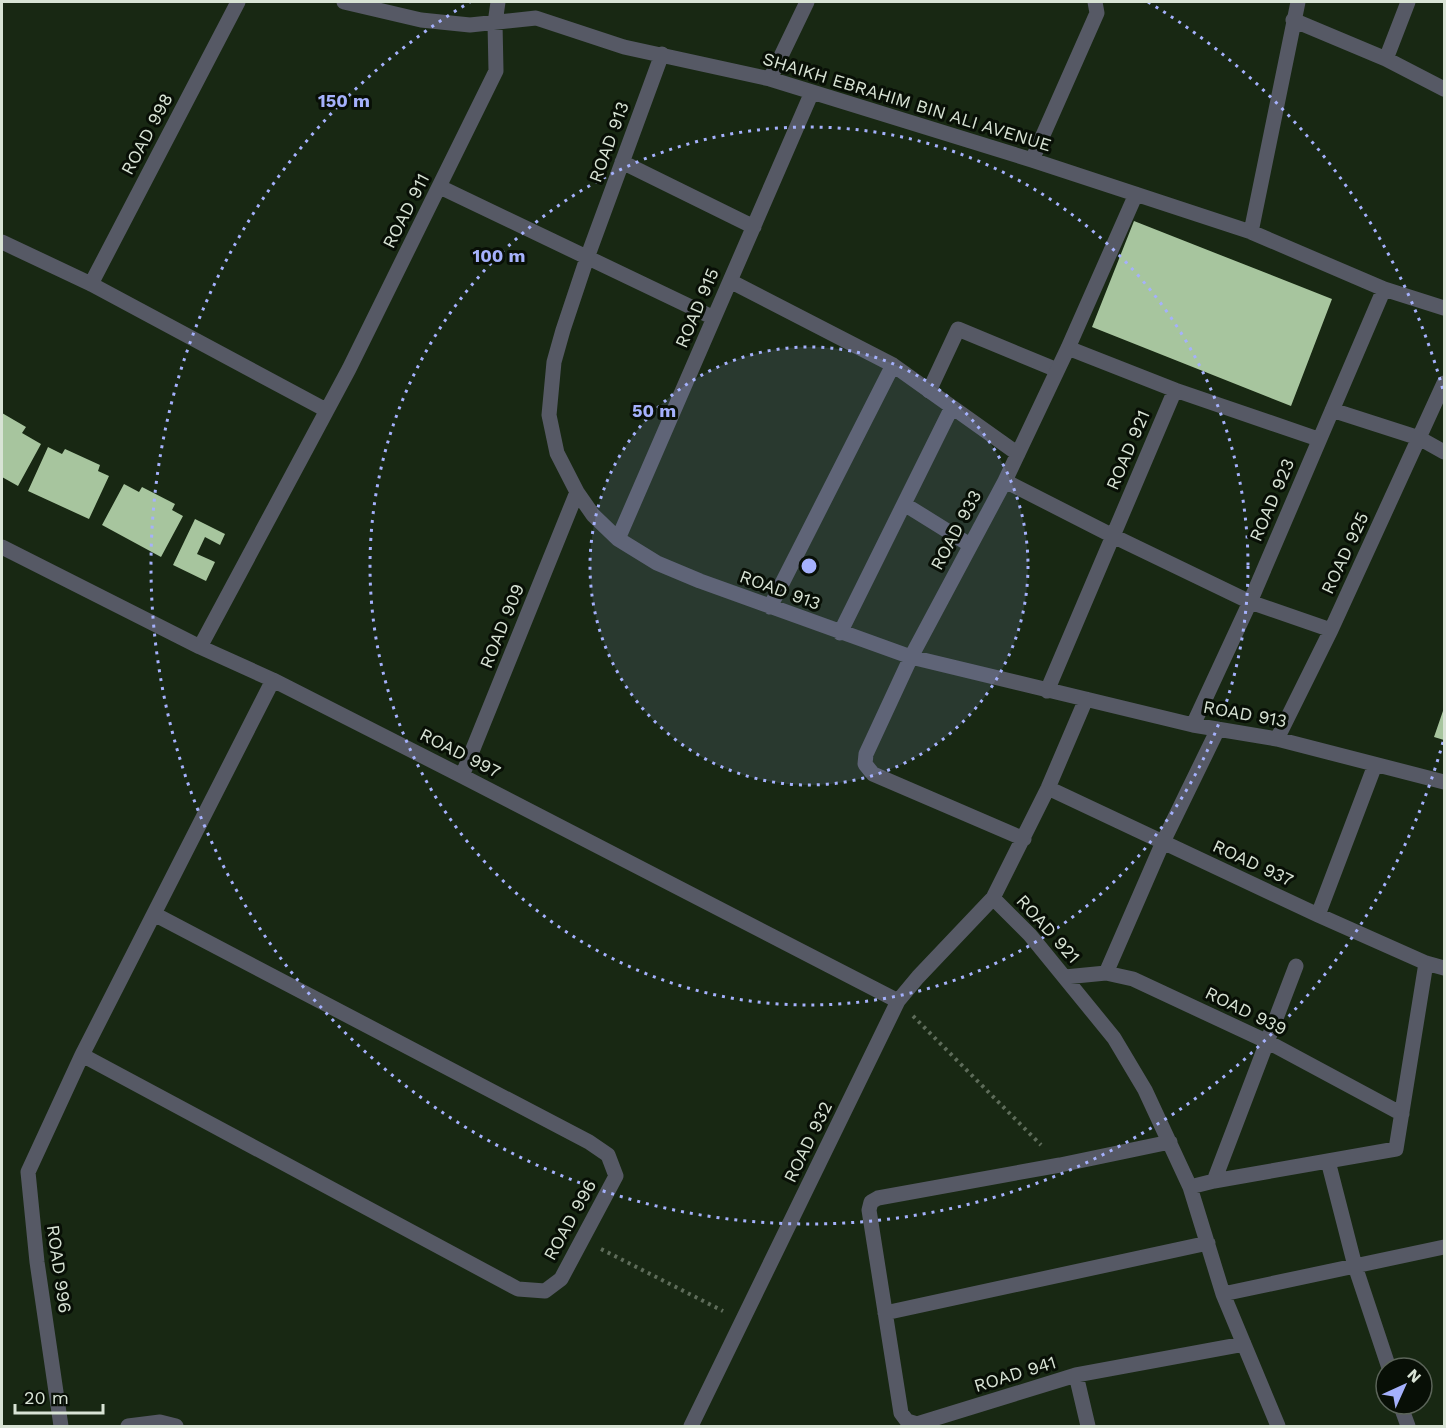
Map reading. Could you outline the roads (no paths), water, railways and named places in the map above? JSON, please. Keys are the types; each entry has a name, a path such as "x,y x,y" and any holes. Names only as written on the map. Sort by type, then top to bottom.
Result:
{"street":[{"name":"ROAD 998","path":"91,284 238,2"},
{"name":"SHAIKH EBRAHIM BIN ALI AVENUE","path":"344,2 421,20 470,25 536,18 624,46 770,79 1032,160 1251,232 1384,289 1444,308"},
{"name":"ROAD 911","path":"326,410 440,187 496,71 495,23 498,2"},
{"path":"770,79 807,2"},
{"path":"1032,160 1097,13 1095,2"},
{"path":"1251,232 1298,2"},
{"path":"1386,59 1408,2"},
{"path":"1293,20 1386,59 1444,89"},
{"name":"ROAD 913","path":"662,54 587,258 554,362 549,415 558,453 577,492 593,515 618,539 657,563 770,608 911,657 1192,724 1277,739 1444,782"},
{"name":"ROAD 915","path":"618,539 812,92"},
{"path":"622,162 754,227"},
{"path":"440,187 714,318"},
{"path":"1005,481 1068,348 1136,194"},
{"path":"2,242 91,284 326,410 200,647"},
{"path":"730,281 892,365 1018,453"},
{"name":"ROAD 923","path":"1192,724 1250,602 1384,289"},
{"path":"929,391 958,329 1057,370"},
{"path":"1068,348 1175,390 1318,439"},
{"path":"770,608 892,365"},
{"name":"ROAD 925","path":"1277,739 1331,630 1444,383"},
{"name":"ROAD 921","path":"1047,691 1175,390"},
{"path":"840,633 952,407"},
{"path":"1332,410 1419,438 1444,452"},
{"name":"ROAD 933","path":"1024,838 873,774 865,764 866,754 911,657 1005,481 1250,602 1331,630"},
{"name":"ROAD 909","path":"462,776 577,492"},
{"path":"904,504 970,545"},
{"name":"ROAD 997","path":"2,547 200,647 273,680 898,1001"},
{"name":"ROAD 996","path":"61,1426 37,1262 28,1172 82,1055 273,680"},
{"name":"ROAD 921","path":"1086,699 1048,788 993,898 1030,935 1114,1038 1146,1090 1190,1187 1224,1294 1278,1426"},
{"path":"1106,973 1163,843 1218,729"},
{"path":"1318,915 1375,765"},
{"name":"ROAD 937","path":"1048,788 1318,915 1426,963 1444,968"},
{"name":"ROAD 932","path":"691,1426 898,1001 925,969 993,898"},
{"name":"ROAD 996","path":"82,1055 518,1289 545,1291 561,1279 616,1176 608,1155 590,1142 154,914"},
{"path":"1190,1187 1396,1149 1426,963"},
{"path":"1214,1181 1296,966"},
{"name":"ROAD 939","path":"1065,977 1106,973 1133,980 1268,1042 1402,1114"},
{"name":"ROAD 941","path":"1170,1142 1060,1165 878,1198 871,1202 868,1210 901,1413 907,1421 917,1424 1076,1375 1244,1344"},
{"path":"1329,1161 1355,1266 1385,1356"},
{"path":"885,1313 1208,1243"},
{"path":"1224,1294 1444,1247"},
{"path":"1076,1375 1088,1426"},
{"path":"128,1426 159,1422 176,1426"}]}
